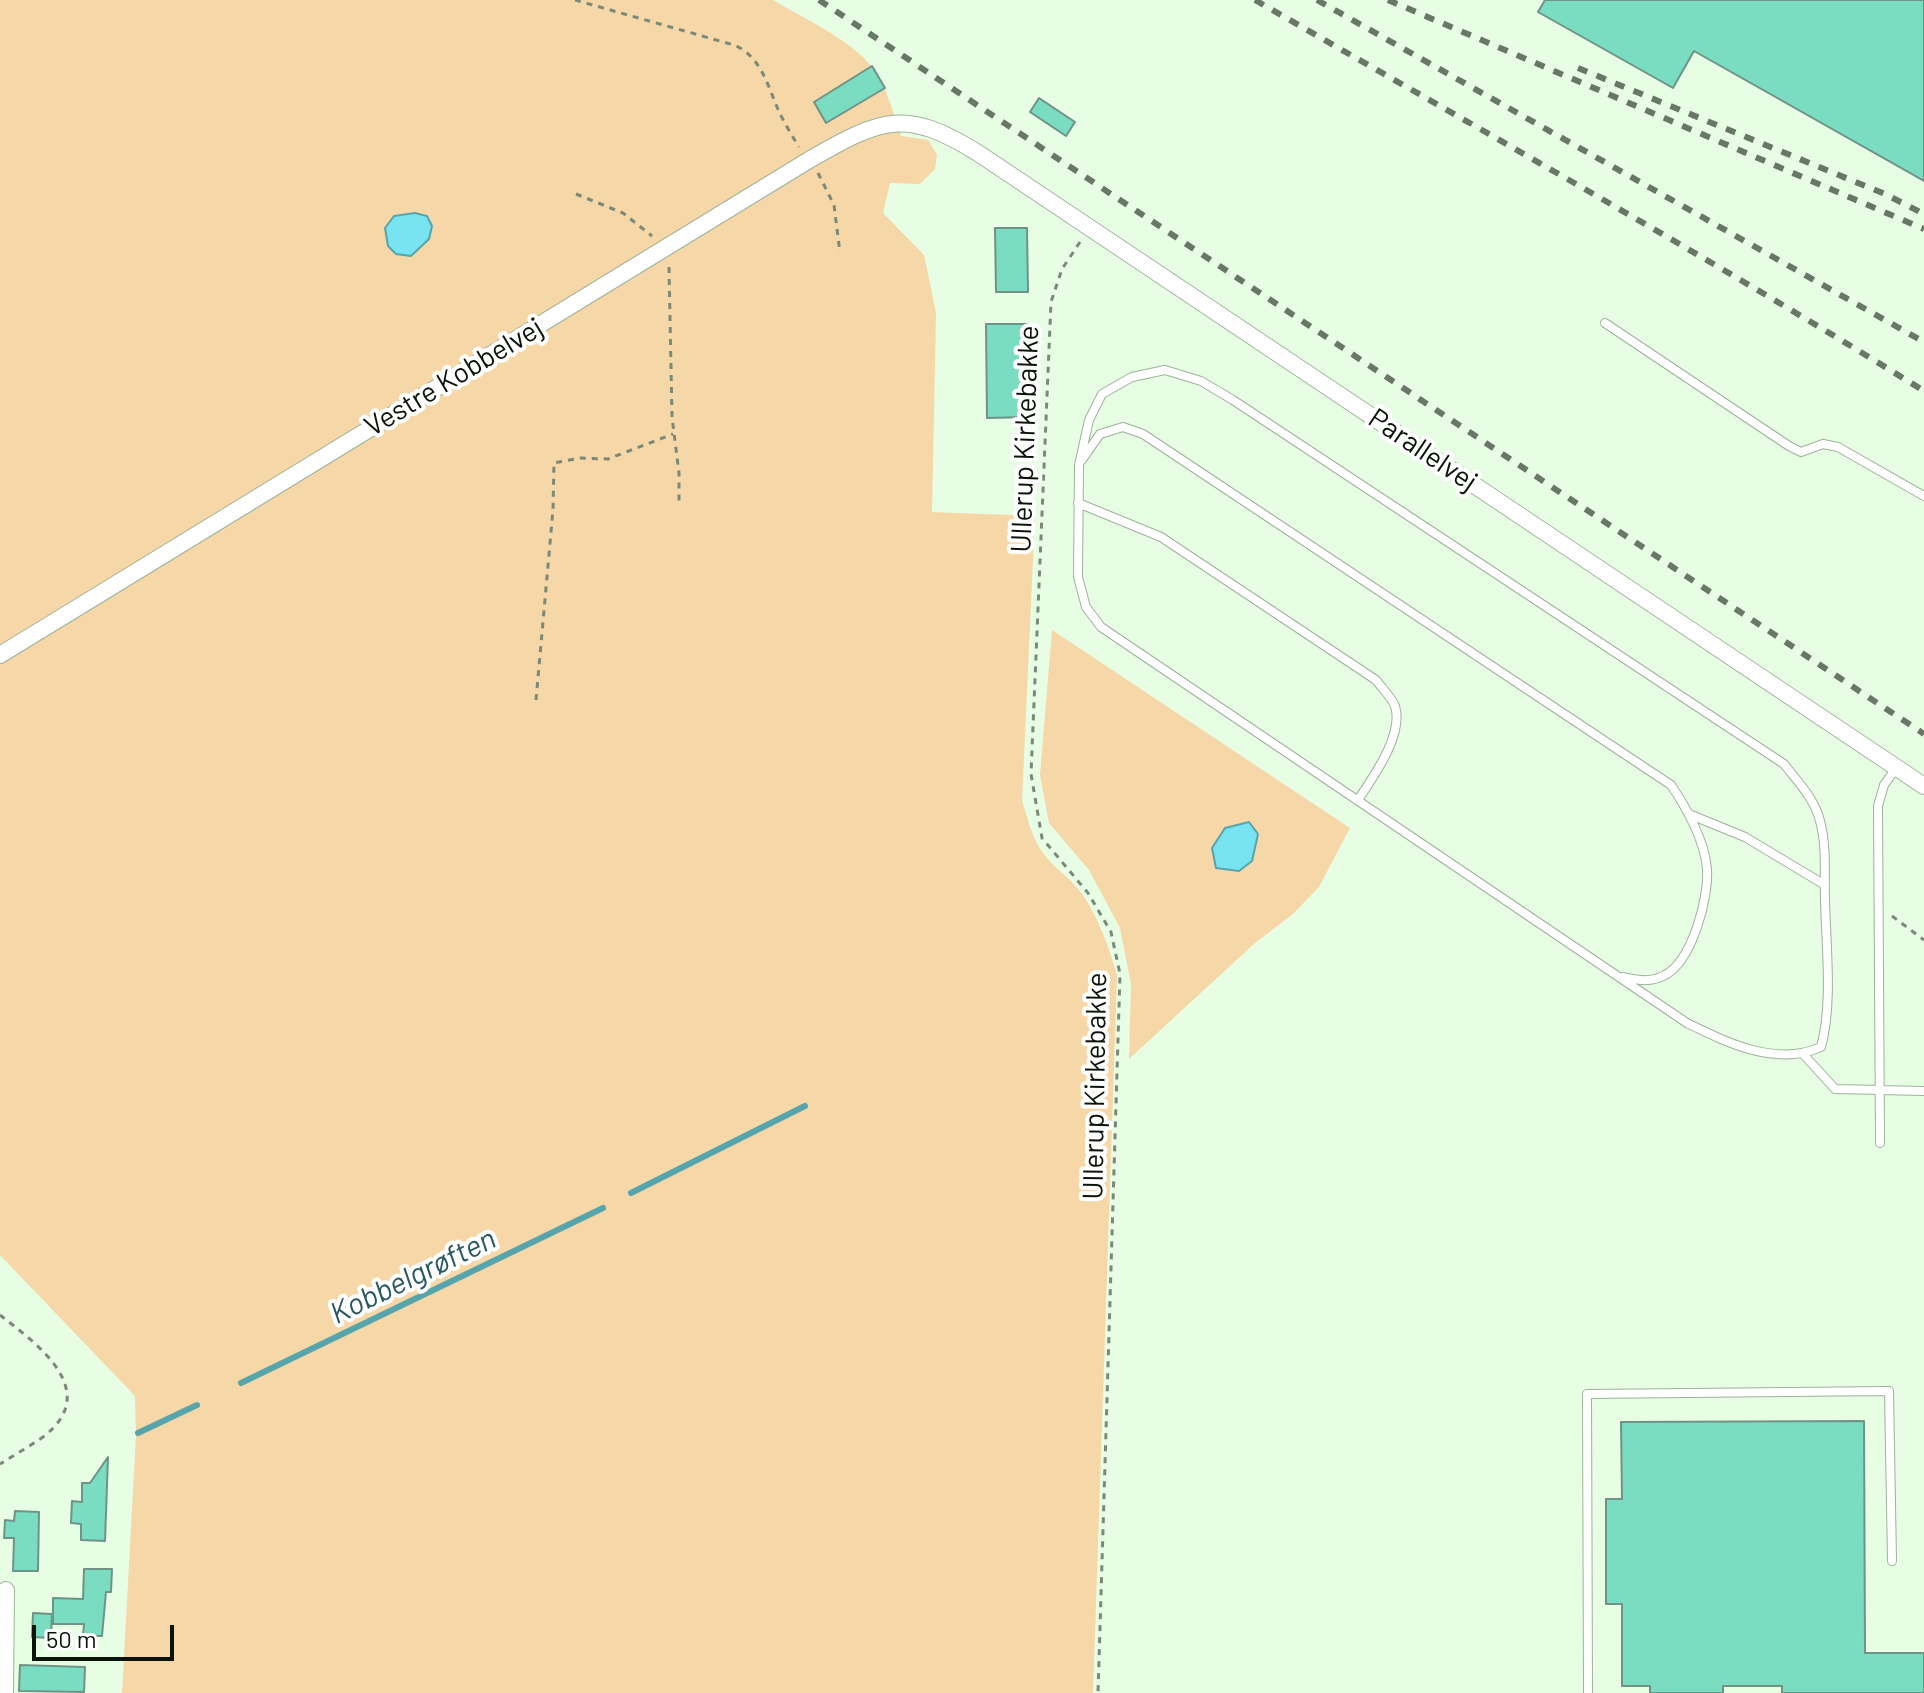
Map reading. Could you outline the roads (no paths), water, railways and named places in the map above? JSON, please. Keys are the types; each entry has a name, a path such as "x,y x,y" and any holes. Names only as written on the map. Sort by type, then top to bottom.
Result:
{"street":[{"name":"Vestre Kobbelvej","path":"0,655 809,160 873,127 892,123 917,124"},
{"name":"Parallelvej","path":"917,124 953,137 1924,786"},
{"path":"5,1693 6,1590"}],"lane":[{"path":"1605,323 1789,446 1801,452 1823,444 1838,447 1924,496"},
{"path":"1165,370 1201,381 1784,764 1804,788 1820,819 1825,885 1826,1029 1821,1047 1804,1055 1774,1054 1734,1046 1687,1023 1101,627 1086,607 1078,577 1078,503 1079,465 1089,420 1102,394 1132,377 1165,370"},
{"path":"1079,465 1100,434 1123,427 1143,434 1671,785 1691,815 1707,869 1701,913 1687,952 1667,975 1644,982 1618,976"},
{"path":"1078,503 1161,537 1376,680 1395,706 1395,733 1380,766 1358,800"},
{"path":"1880,1143 1879,797 1896,767"},
{"path":"1691,815 1745,837 1825,885"},
{"path":"1804,1055 1835,1089 1924,1091"},
{"path":"1588,1693 1587,1394 1889,1391 1892,1561"}],"water":[{"path":"415,213 427,216 432,226 429,239 411,256 396,254 388,246 385,228 394,216"},
{"path":"1249,822 1258,834 1252,861 1239,871 1216,868 1212,848 1225,828"}],"waterway":[{"name":"Kobbelgrøften","path":"631,1193 805,1106"},
{"name":"Kobbelgrøften","path":"241,1383 603,1208"},
{"name":"Kobbelgrøften","path":"138,1433 197,1405"}],"railway":[{"path":"819,0 1924,734"},
{"path":"1255,0 1675,242 1924,391"},
{"path":"1317,0 1924,342"},
{"path":"1388,0 1924,229"},
{"path":"1578,68 1885,194 1924,214"}]}
